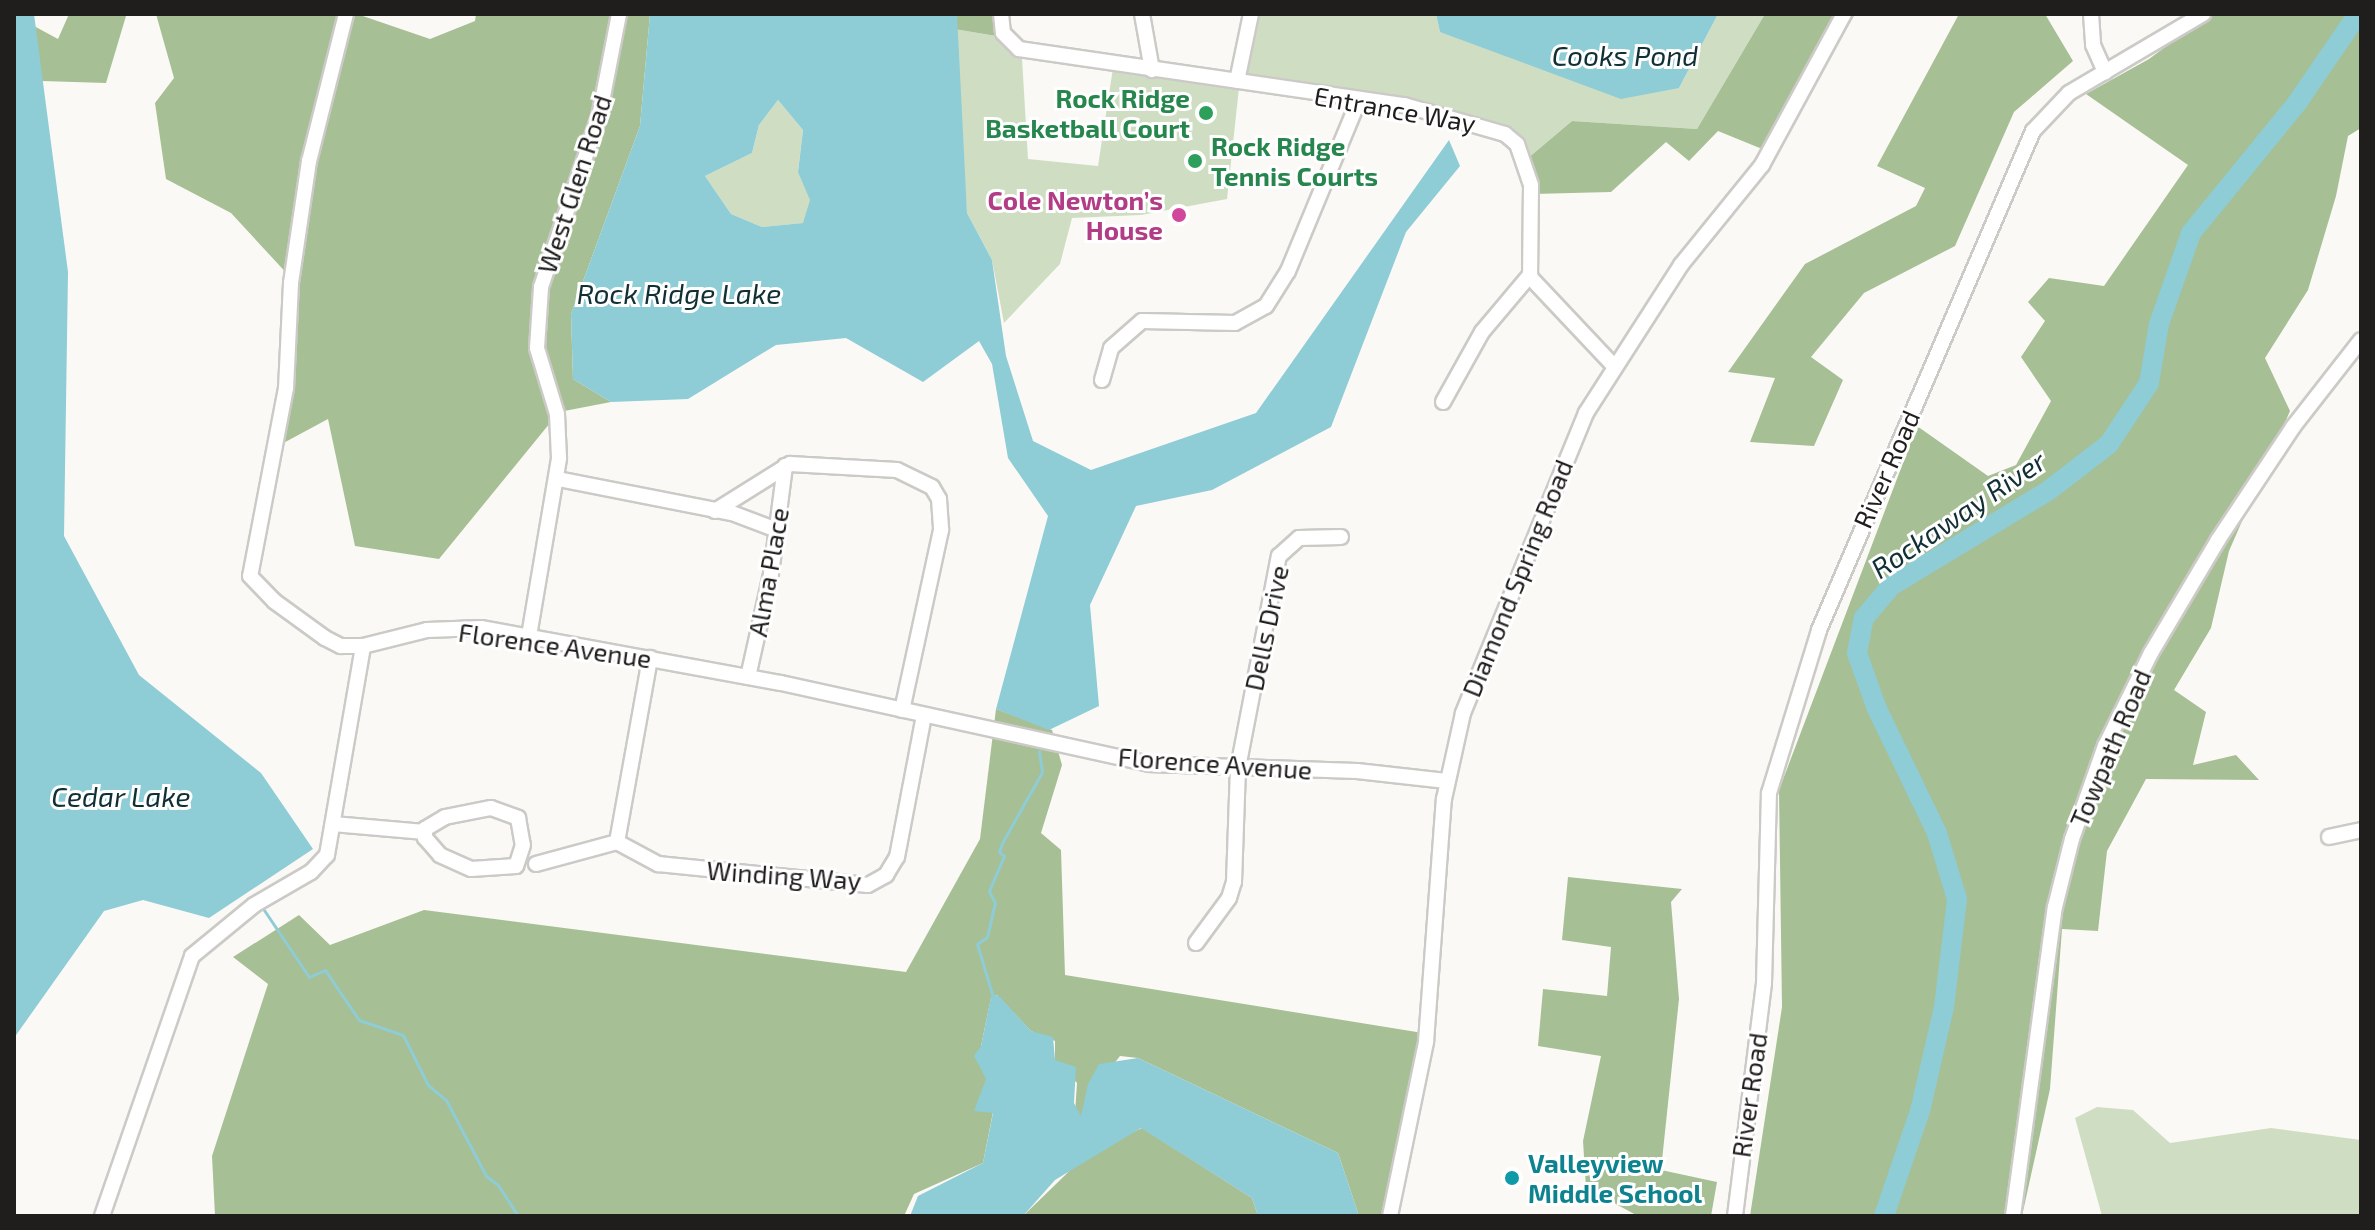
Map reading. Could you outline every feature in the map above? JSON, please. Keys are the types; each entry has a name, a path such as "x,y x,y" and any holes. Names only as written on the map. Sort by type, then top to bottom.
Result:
{"street":[{"name":"Florence Avenue","path":"346,14 309,161 291,283 286,388 250,576 274,601 325,638 341,646 363,646 455,628 529,636 748,677 1119,759 1238,768 1357,771 1446,781"},
{"name":"West Glen Road","path":"529,636 558,479 557,414 537,348 541,287 599,117 619,14"},
{"name":"Entrance Way","path":"1001,14 1003,33 1014,46 1359,100 1483,124 1517,144 1531,185 1530,275"},
{"path":"1142,14 1152,70"},
{"path":"1237,81 1251,14"},
{"name":"Diamond Spring Road","path":"1390,1216 1429,1016 1446,781 1463,713 1550,492 1614,366 1681,265 1762,165 1844,14"},
{"path":"2091,14 2093,45 2105,72"},
{"name":"River Road","path":"1735,1216 1764,983 1766,820 1789,719 1867,509 2021,152 2044,116 2069,93 2203,14"},
{"path":"1102,380 1111,348 1142,321 1235,323 1266,306 1288,271 1359,100"},
{"path":"1443,402 1482,332 1530,275 1540,292 1614,366"},
{"name":"Towpath Road","path":"2013,1216 2055,907 2072,839 2105,746 2151,653 2218,540 2293,427 2361,340"},
{"path":"715,511 785,466 809,462 897,470 932,487 939,499 937,556 902,710"},
{"name":"Alma Place","path":"748,677 777,530 785,466"},
{"path":"558,479 715,511 777,530"},
{"name":"Dells Drive","path":"1196,943 1229,898 1234,882 1238,768 1279,556 1299,538 1341,537"},
{"path":"102,1216 184,971 192,956 259,902 320,864 333,824 363,646"},
{"path":"536,864 617,842 650,658"},
{"name":"Winding Way","path":"617,842 658,864 868,885 886,875 897,857 924,716"},
{"path":"333,824 425,832 445,817 467,810 508,813 522,829 520,859 500,871 471,869 440,855 425,832"},
{"path":"2329,837 2361,830"}],"green space":[{"path":"69,14 135,14 126,16 106,83 42,81 34,26 58,39"},
{"path":"156,14 357,14 430,39 475,21 476,14 650,14 640,126 571,314 573,379 611,402 559,412 439,559 355,546 328,419 276,447 291,278 231,213 166,179 155,103 174,78"},
{"path":"957,14 1002,14 1002,37 954,29"},
{"path":"1258,14 1436,14 1440,32 1679,88 1718,14 1765,14 1697,129 1572,121 1527,159 1485,122 1239,88 1227,199 1141,215 1072,218 1060,264 1004,323 992,260 967,213 954,29 1002,37 1022,58 1028,159 1098,166 1113,68 1239,87"},
{"path":"1765,14 1855,14 1772,153 1718,131 1689,161 1666,142 1611,192 1533,194 1527,159 1572,121 1697,129"},
{"path":"1959,14 2045,14 2073,61 2014,112 1955,246 1864,293 1811,357 1843,380 1814,446 1750,442 1775,378 1728,372 1805,264 1916,206 1925,188 1877,166"},
{"path":"2210,14 2361,14 2361,128 2348,136 2336,196 2308,290 2265,358 2290,411 2229,551 2211,628 2174,690 2206,712 2193,765 2236,755 2259,780 2146,779 2107,851 2098,931 2062,929 2050,1089 2022,1216 1750,1216 1782,1007 1779,790 1917,426 1988,476 2016,465 2051,401 2021,357 2045,321 2028,302 2049,278 2104,286 2188,165 2086,94 2149,59"},
{"path":"778,100 803,130 798,171 811,200 804,223 762,227 731,214 705,176 752,153 759,125"},
{"path":"996,709 1052,730 1062,765 1041,833 1061,850 1065,975 1429,1034 1393,1216 1359,1216 1338,1153 1138,1058 1120,1056 1085,1101 1082,1117 1075,1113 1077,1083 1055,1060 1055,1041 1031,1031 997,995 991,998 981,1046 993,1112 983,1163 914,1194 904,1216 215,1216 212,1156 268,984 233,957 299,915 330,945 424,910 906,972 980,839"},
{"path":"1568,877 1682,889 1671,902 1679,999 1661,1170 1717,1182 1711,1216 1638,1216 1586,1188 1583,1141 1601,1056 1538,1046 1543,989 1607,996 1611,947 1562,940"},
{"path":"2097,1107 2133,1110 2170,1143 2271,1128 2361,1140 2361,1216 2102,1216 2075,1118"},
{"path":"1142,1128 1252,1198 1258,1216 1023,1216 1089,1152"}],"water":[{"name":"Cedar Lake","path":"14,14 34,14 68,272 64,536 139,675 261,773 313,849 209,918 143,900 104,911 14,1038"},
{"name":"Rock Ridge Lake","path":"650,14 957,14 967,213 992,260 1006,356 1033,441 1091,470 1256,413 1449,140 1460,166 1406,232 1331,427 1212,490 1136,506 1090,605 1099,706 1049,730 996,709 1048,516 1008,458 992,364 979,341 923,382 846,338 776,345 688,399 611,402 573,379 571,314 640,126","holes":["778,100 803,130 798,172 810,200 803,223 762,227 731,214 705,176 752,153 759,125"]},
{"name":"Cooks Pond","path":"1436,14 1718,14 1679,88 1621,99 1440,32"},
{"path":"998,995 1031,1031 1053,1037 1055,1060 1076,1067 1074,1103 1081,1116 1088,1084 1099,1064 1138,1058 1338,1153 1359,1216 1258,1216 1252,1198 1141,1128 1055,1180 1023,1216 910,1216 918,1196 983,1163 993,1113 974,1111 986,1079 974,1056 981,1046 991,997"}],"waterway":[{"name":"Rockaway River","path":"1884,1216 1920,1111 1944,1007 1957,899 1937,833 1877,709 1857,653 1864,618 1891,586 2048,491 2109,444 2149,383 2159,324 2191,233 2297,103 2358,14"},
{"path":"993,997 977,944 987,937 995,903 989,891 1004,856 999,852 1002,843 1042,772 1039,751"},
{"path":"262,907 309,977 325,970 359,1020 403,1035 428,1085 446,1100 486,1176 498,1185 518,1216"}],"place":[{"name":"Rock Ridge Basketball Court","path":"1206,113"},
{"name":"Rock Ridge Tennis Courts","path":"1195,161"},
{"name":"Cole Newton’s House","path":"1179,215"},
{"name":"Valleyview Middle School","path":"1512,1178"}]}
